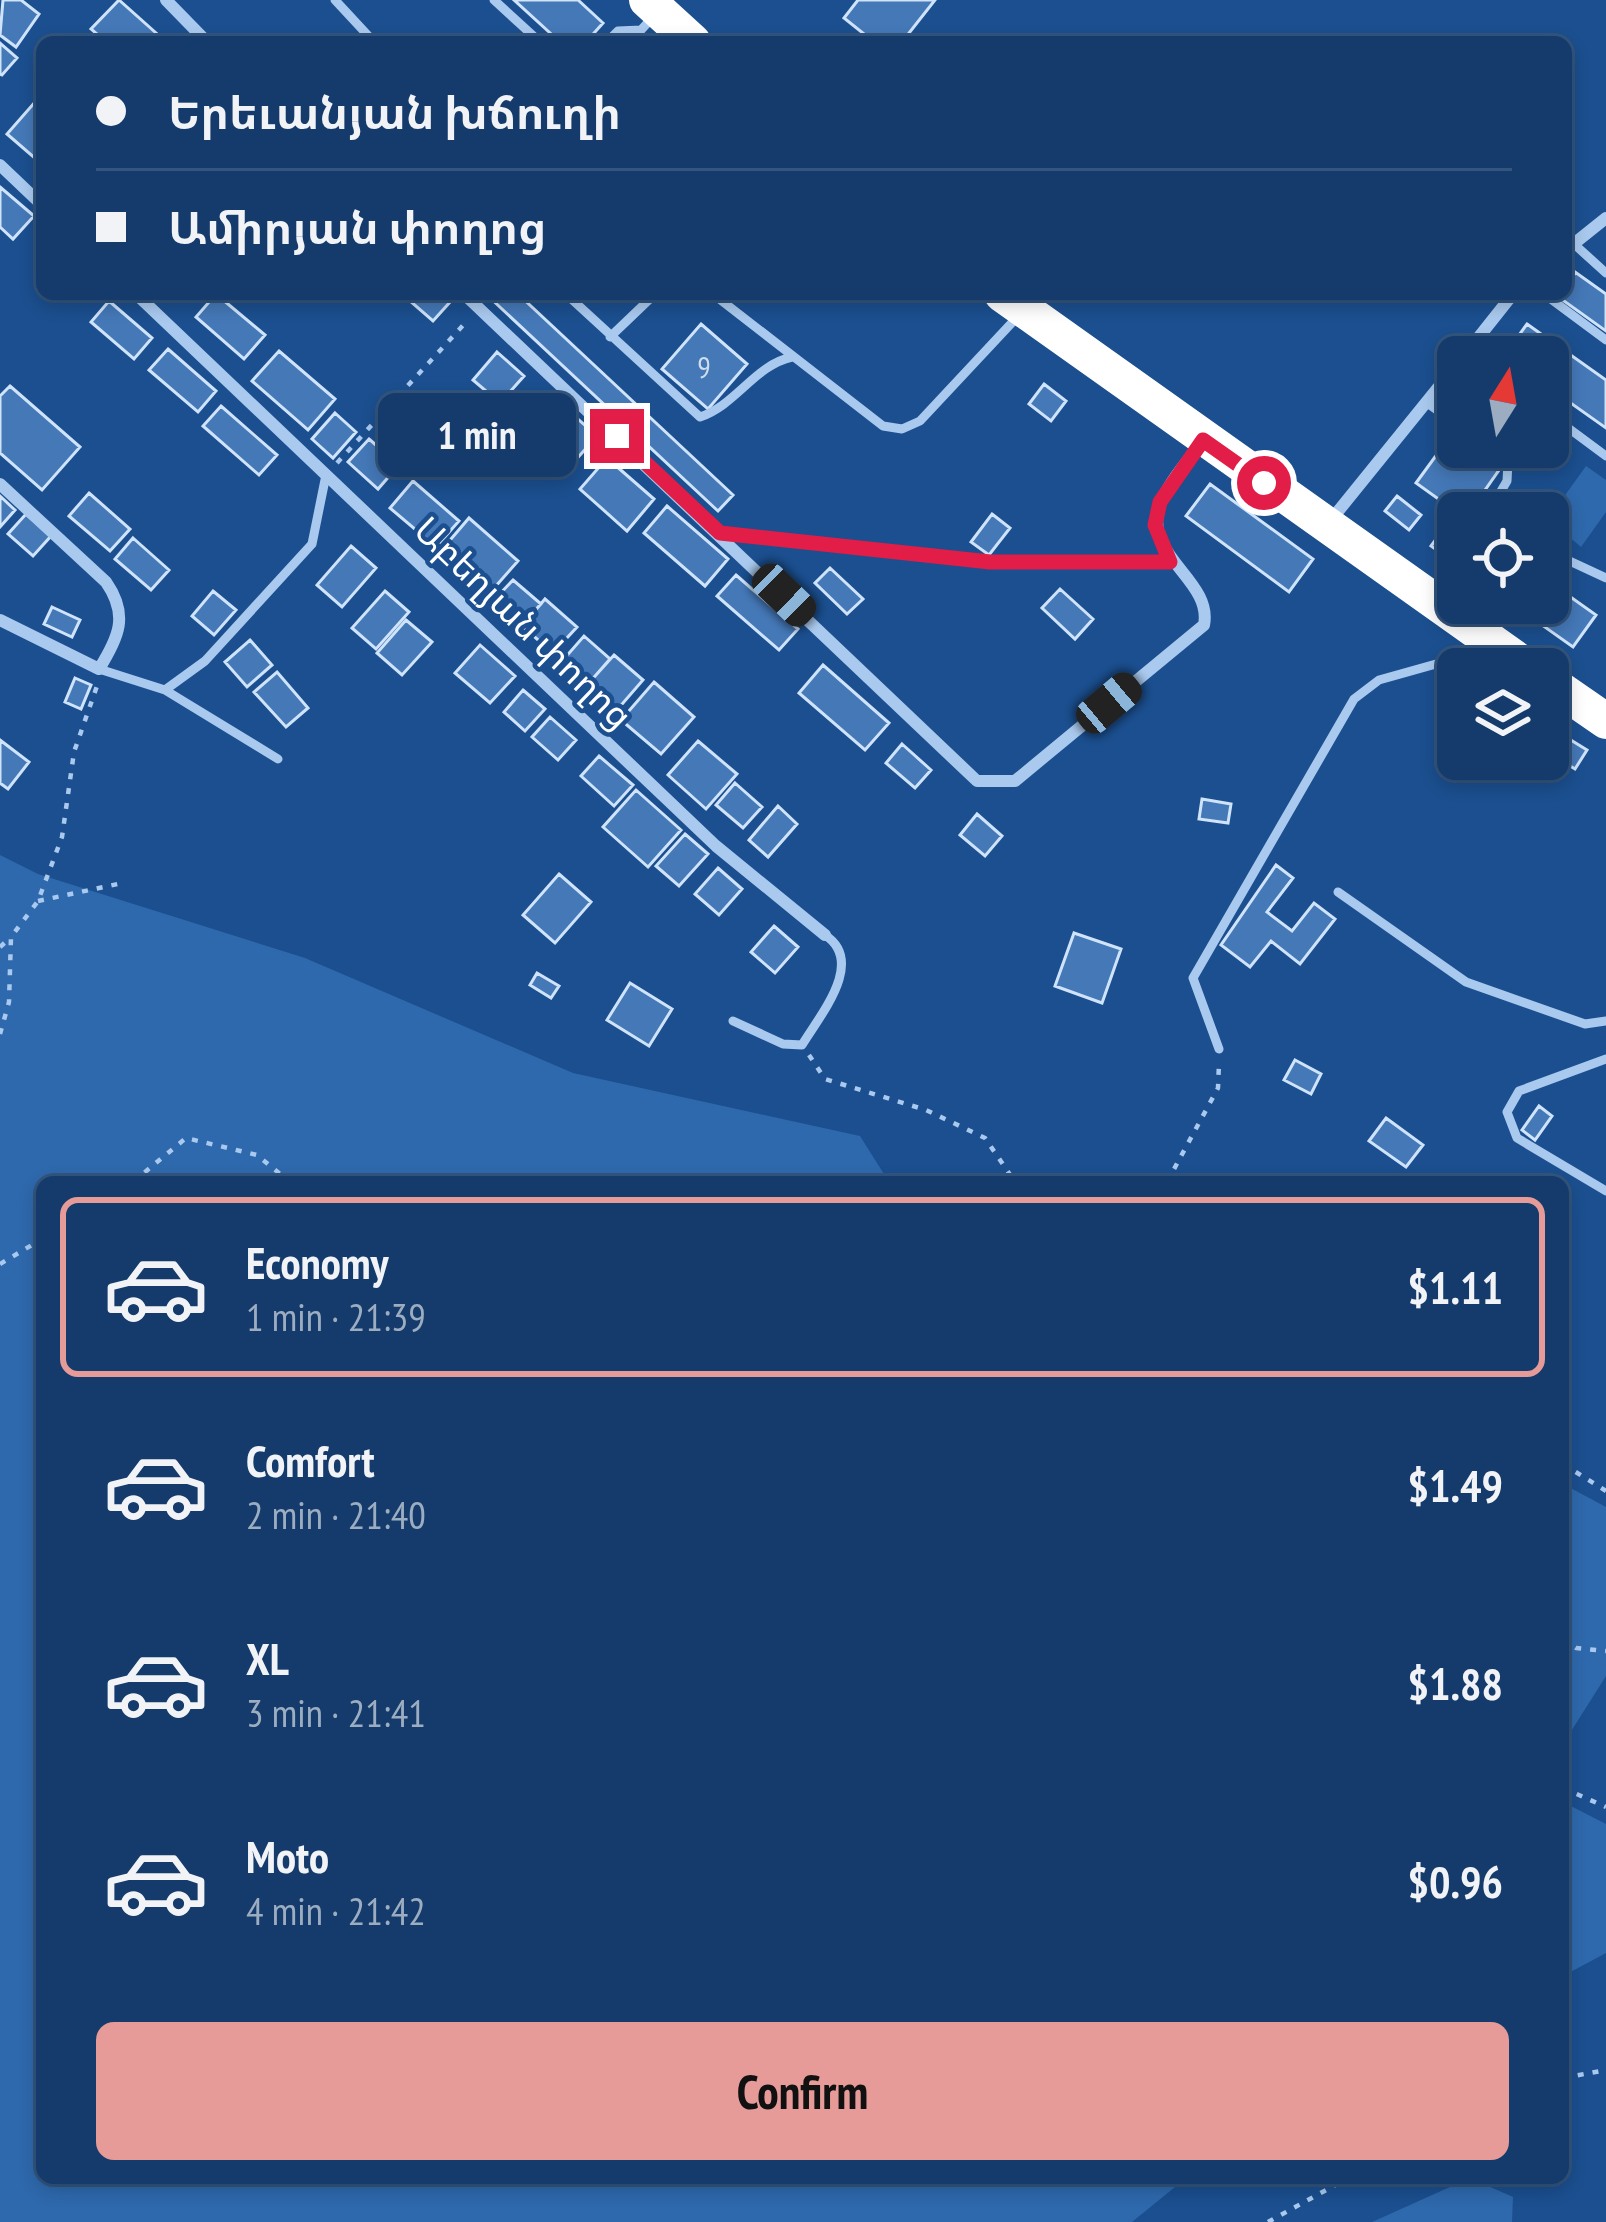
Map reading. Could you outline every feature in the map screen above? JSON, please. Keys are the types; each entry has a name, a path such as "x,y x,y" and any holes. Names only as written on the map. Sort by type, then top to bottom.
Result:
{"highway":[{"path":"652,5 686,36"},
{"path":"1013,302 1500,648"},
{"path":"1569,694 1604,717"}],"street":[{"path":"166,0 201,36"},
{"path":"0,165 36,199"},
{"path":"1572,245 1606,218"},
{"name":"Աբեղյան փողոց","path":"142,300 716,846 825,935"},
{"path":"470,300 977,781 1015,781 1204,625 1202,601 1170,562 1155,525 1160,502 1203,440"},
{"path":"1481,336 1509,300"},
{"path":"1326,526 1437,389"},
{"path":"0,484 81,555 118,598 121,626 99,669 0,620"}],"lane":[{"path":"334,0 368,36"},
{"path":"494,0 533,36"},
{"path":"613,36 618,31 641,30 652,5"},
{"path":"1572,248 1606,273"},
{"path":"572,300 700,417 721,410 775,361 794,357"},
{"path":"610,337 649,300"},
{"path":"721,300 883,426 902,429 920,421 1013,302"},
{"path":"1552,300 1606,340"},
{"path":"1426,402 1437,410"},
{"path":"1569,429 1606,456"},
{"path":"165,690 205,661 312,544 326,475"},
{"path":"720,533 990,562 1170,562"},
{"path":"1569,560 1606,578"},
{"path":"1219,1048 1193,978 1354,698 1379,680 1497,646"},
{"path":"99,669 165,690 278,759"},
{"path":"1338,892 1466,982 1585,1024 1606,1021"},
{"path":"733,1021 783,1044 802,1045 839,983 843,962 837,943 825,935"},
{"path":"1606,1059 1519,1091 1507,1112 1517,1138 1606,1192"}],"path":[{"path":"326,475 479,308"},
{"path":"0,947 38,901 62,837 74,752 97,693 99,669"},
{"path":"38,901 118,884"},
{"path":"0,1034 9,1001 11,937"},
{"path":"802,1045 825,1079 926,1110 985,1138 1011,1176"},
{"path":"1170,1176 1217,1088 1219,1048"},
{"path":"140,1176 186,1138 257,1155 283,1176"},
{"path":"0,1264 36,1243"},
{"path":"1569,1468 1606,1491"},
{"path":"1569,1643 1606,1651"},
{"path":"1569,1791 1606,1808"},
{"path":"1569,2077 1606,2070"},
{"path":"1268,2222 1337,2184"}],"shaded area":[{"path":"1586,466 1606,480 1606,512 1581,547 1569,537 1567,492"},
{"path":"0,855 38,874 305,958 573,1073 860,1136 885,1176 36,1176 36,2184 1179,2184 1132,2222 0,2222"},
{"path":"1569,1487 1606,1507 1606,1676 1569,1735"},
{"path":"1569,1805 1606,1824 1606,1953 1569,1973"},
{"path":"1457,2184 1484,2184 1513,2197 1512,2222 1372,2222"}],"building":[{"path":"3,0 21,0 39,14 16,47 0,35"},
{"path":"119,0 159,36 99,36 91,29"},
{"path":"514,0 578,0 603,23 591,36 553,36"},
{"path":"858,0 935,0 907,36 866,36 844,18"},
{"path":"0,43 17,58 2,75 0,74"},
{"path":"35,102 36,103 36,159 7,134"},
{"path":"0,187 34,216 13,239 0,227"},
{"path":"1575,272 1606,294 1606,331 1563,300 1572,300"},
{"path":"211,300 223,300 265,335 244,359 196,317"},
{"path":"409,300 448,300 433,321"},
{"path":"492,300 524,300 733,495 718,511"},
{"path":"109,301 152,338 134,359 91,322"},
{"path":"701,324 747,364 708,409 662,369"},
{"path":"1527,324 1544,336 1518,336"},
{"path":"168,349 216,391 198,412 149,370"},
{"path":"279,351 335,399 308,430 252,381"},
{"path":"497,352 524,376 500,403 473,380"},
{"path":"1569,354 1606,380 1606,428 1569,402"},
{"path":"1044,384 1066,401 1051,421 1029,404"},
{"path":"10,386 80,447 42,490 0,453 0,396"},
{"path":"554,398 597,436 574,462 531,424"},
{"path":"221,406 277,455 259,475 203,426"},
{"path":"335,413 356,432 333,458 312,439"},
{"path":"369,439 399,465 378,489 348,462"},
{"path":"1437,454 1437,468 1499,470 1484,492 1437,492 1437,498 1416,483"},
{"path":"607,458 654,499 627,531 580,489"},
{"path":"413,481 459,521 436,547 390,508"},
{"path":"1210,484 1313,559 1289,592 1186,516"},
{"path":"89,493 130,529 110,551 69,516"},
{"path":"0,496 15,510 0,527"},
{"path":"1397,496 1421,515 1409,530 1385,511"},
{"path":"667,506 728,559 705,586 644,533"},
{"path":"26,514 51,536 33,556 8,534"},
{"path":"992,514 1010,528 989,555 971,542"},
{"path":"469,518 518,561 488,595 439,553"},
{"path":"133,538 169,570 151,590 115,559"},
{"path":"351,546 376,568 342,607 317,585"},
{"path":"830,568 863,599 847,614 815,583"},
{"path":"736,575 798,629 779,650 717,596"},
{"path":"513,580 541,604 524,623 496,598"},
{"path":"1060,589 1093,619 1075,639 1042,608"},
{"path":"213,591 236,610 214,635 192,616"},
{"path":"385,591 409,612 376,649 352,628"},
{"path":"1569,596 1596,615 1573,647 1541,624 1569,624"},
{"path":"545,599 577,627 553,653 522,626"},
{"path":"52,607 80,620 72,637 44,624"},
{"path":"406,620 432,642 402,675 377,653"},
{"path":"584,636 610,659 589,683 563,660"},
{"path":"250,640 272,665 247,687 225,662"},
{"path":"480,645 515,676 490,703 455,673"},
{"path":"614,655 643,680 617,710 587,685"},
{"path":"823,665 889,723 865,750 799,693"},
{"path":"277,672 308,708 286,727 254,692"},
{"path":"75,678 91,685 81,709 65,702"},
{"path":"654,682 694,717 661,754 621,720"},
{"path":"523,690 545,709 525,731 504,712"},
{"path":"550,717 576,740 558,760 532,737"},
{"path":"1569,739 1587,750 1575,769 1569,765"},
{"path":"0,740 29,762 8,789 0,783"},
{"path":"698,741 737,774 706,809 668,775"},
{"path":"902,744 931,770 915,788 886,763"},
{"path":"599,756 633,785 614,806 581,776"},
{"path":"735,783 762,807 743,828 716,805"},
{"path":"636,790 681,830 648,867 603,827"},
{"path":"1202,799 1231,804 1228,823 1199,819"},
{"path":"778,806 797,824 768,857 749,840"},
{"path":"977,814 1002,836 985,856 960,835"},
{"path":"685,834 708,854 679,886 656,866"},
{"path":"1276,865 1293,878 1267,912 1292,931 1314,903 1335,919 1300,964 1271,941 1250,967 1221,945"},
{"path":"718,868 742,889 719,915 695,894"},
{"path":"559,874 591,902 555,943 523,915"},
{"path":"774,926 798,947 775,973 751,952"},
{"path":"1074,933 1121,949 1102,1003 1055,986"},
{"path":"537,973 559,986 551,998 530,985"},
{"path":"630,983 672,1009 649,1046 607,1020"},
{"path":"1295,1060 1321,1074 1311,1094 1284,1080"},
{"path":"1539,1106 1552,1116 1535,1140 1522,1130"},
{"path":"1386,1118 1423,1145 1406,1167 1369,1141"}],"route":[{"path":"617,436 720,533 990,562 1170,562 1155,525 1160,502 1203,440 1264,483"}]}
